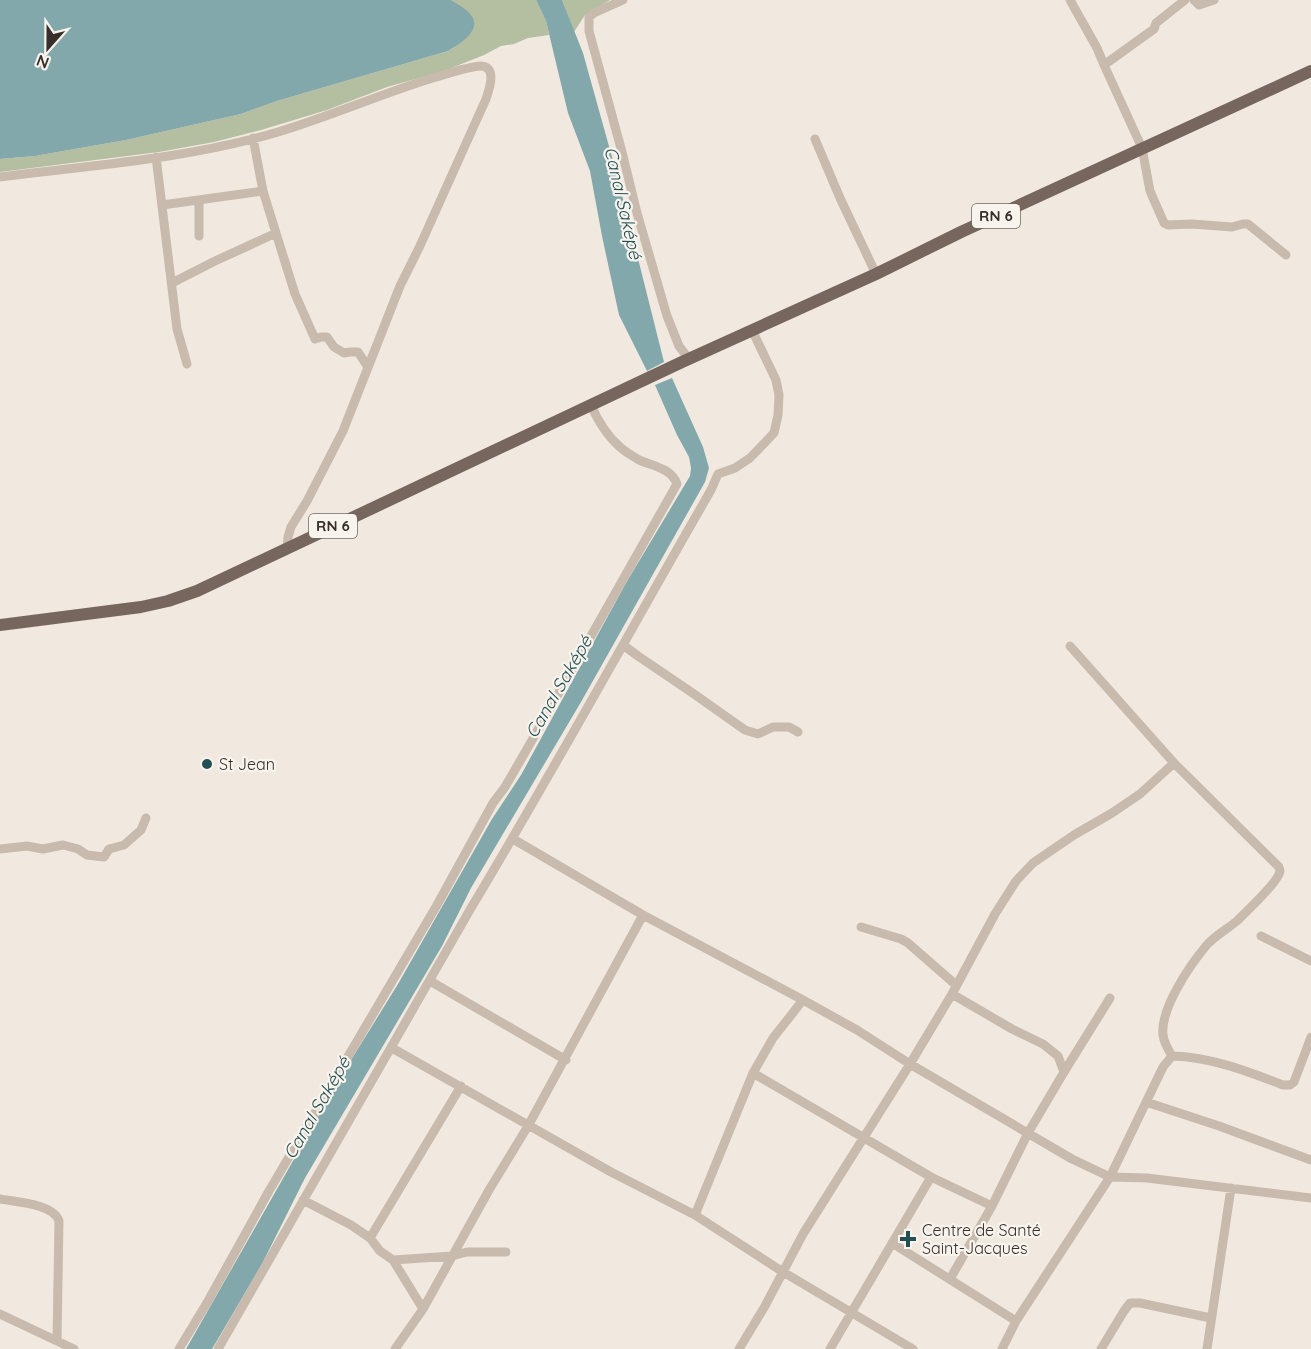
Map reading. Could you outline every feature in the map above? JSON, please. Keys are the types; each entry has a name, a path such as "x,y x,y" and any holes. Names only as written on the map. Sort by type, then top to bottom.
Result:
{"main road":[{"name":"RN 6","path":"0,625 141,608 197,591 1311,70"}],"street":[{"path":"623,0 594,12 589,17 589,31 637,213 667,316 685,361"},
{"path":"1070,0 1097,48 1142,148 1150,191 1164,223 1232,227 1246,223 1287,255"},
{"path":"1104,66 1154,29 1156,22 1185,0"},
{"path":"1194,0 1199,5 1215,0"},
{"path":"0,177 200,152 276,133 406,86 446,75 480,66 487,67 491,72 492,84 486,99 400,286 343,431 291,527 287,548"},
{"path":"253,138 263,191 295,294 315,339 327,337 334,347 344,353 358,352 368,367"},
{"path":"815,139 876,274"},
{"path":"156,157 177,329 187,364"},
{"path":"162,205 263,191"},
{"path":"199,200 199,236"},
{"path":"172,283 276,233"},
{"path":"218,1349 513,838 718,474 735,468 750,458 774,432 779,395 776,380 752,330"},
{"path":"179,1349 505,787 677,484 675,478 663,469 636,458 621,448 608,436 591,405"},
{"path":"623,645 745,730 758,734 773,727 789,727 798,732"},
{"path":"1070,646 1174,763 1279,867 1280,871 1265,892 1237,921 1207,945 1178,986 1164,1022 1163,1034 1172,1056"},
{"path":"739,1349 803,1234 910,1064 1016,880 1032,863 1140,794 1174,763"},
{"path":"0,849 27,846 43,849 63,845 78,849 87,855 104,857 109,849 124,845 141,830 146,818"},
{"path":"513,838 643,915 857,1030 910,1064 1072,1159 1110,1177 1147,1178 1311,1198"},
{"path":"395,1349 423,1309 489,1190 566,1060 643,915"},
{"path":"861,927 908,943 954,989 1011,1029 1043,1044 1058,1056 1064,1072"},
{"path":"1261,936 1311,961"},
{"path":"430,981 566,1060"},
{"path":"950,1279 992,1206 1028,1133 1110,998"},
{"path":"695,1215 753,1073 773,1038 803,1000"},
{"path":"1172,1056 1190,1056 1223,1064 1283,1085 1290,1085 1294,1082 1310,1040"},
{"path":"392,1048 611,1172 695,1215 783,1272 913,1349"},
{"path":"1002,1349 1016,1320 1110,1177 1163,1067 1172,1056"},
{"path":"753,1073 931,1177 992,1206"},
{"path":"370,1238 461,1086"},
{"path":"1146,1102 1311,1160"},
{"path":"830,1349 931,1177"},
{"path":"1207,1349 1231,1188"},
{"path":"0,1199 39,1206 58,1216 57,1340"},
{"path":"303,1200 351,1225 370,1238 380,1251 393,1260 423,1309"},
{"path":"892,1243 1016,1320"},
{"path":"393,1260 452,1256 467,1252 506,1252"},
{"path":"1101,1349 1124,1311 1131,1304 1140,1303 1211,1318"},
{"path":"0,1314 74,1349"}],"green space":[{"path":"451,0 536,0 546,21 549,35 501,46 444,71 387,87 327,110 214,142 159,152 0,172 0,159 35,156 126,140 241,114 277,101 448,51 462,42 473,29 471,15"},
{"path":"562,0 610,0 585,15 574,32"}],"water":[{"path":"0,0 451,0 469,13 474,26 468,36 448,51 277,101 241,114 126,140 35,156 0,159"},
{"name":"Canal Saképé","path":"536,0 562,0 583,53 617,175 664,362 647,371 619,315 590,171 568,113 546,21"},
{"path":"672,378 703,447 709,468 705,482 581,702 471,888 442,946 305,1178 262,1264 215,1344 212,1349 186,1349 343,1073 398,984 492,819 521,775 626,583 690,476 689,457 655,385"}],"place":[{"name":"St Jean","path":"207,764"},
{"name":"Centre de Santé Saint-Jacques","path":"908,1239"}]}
